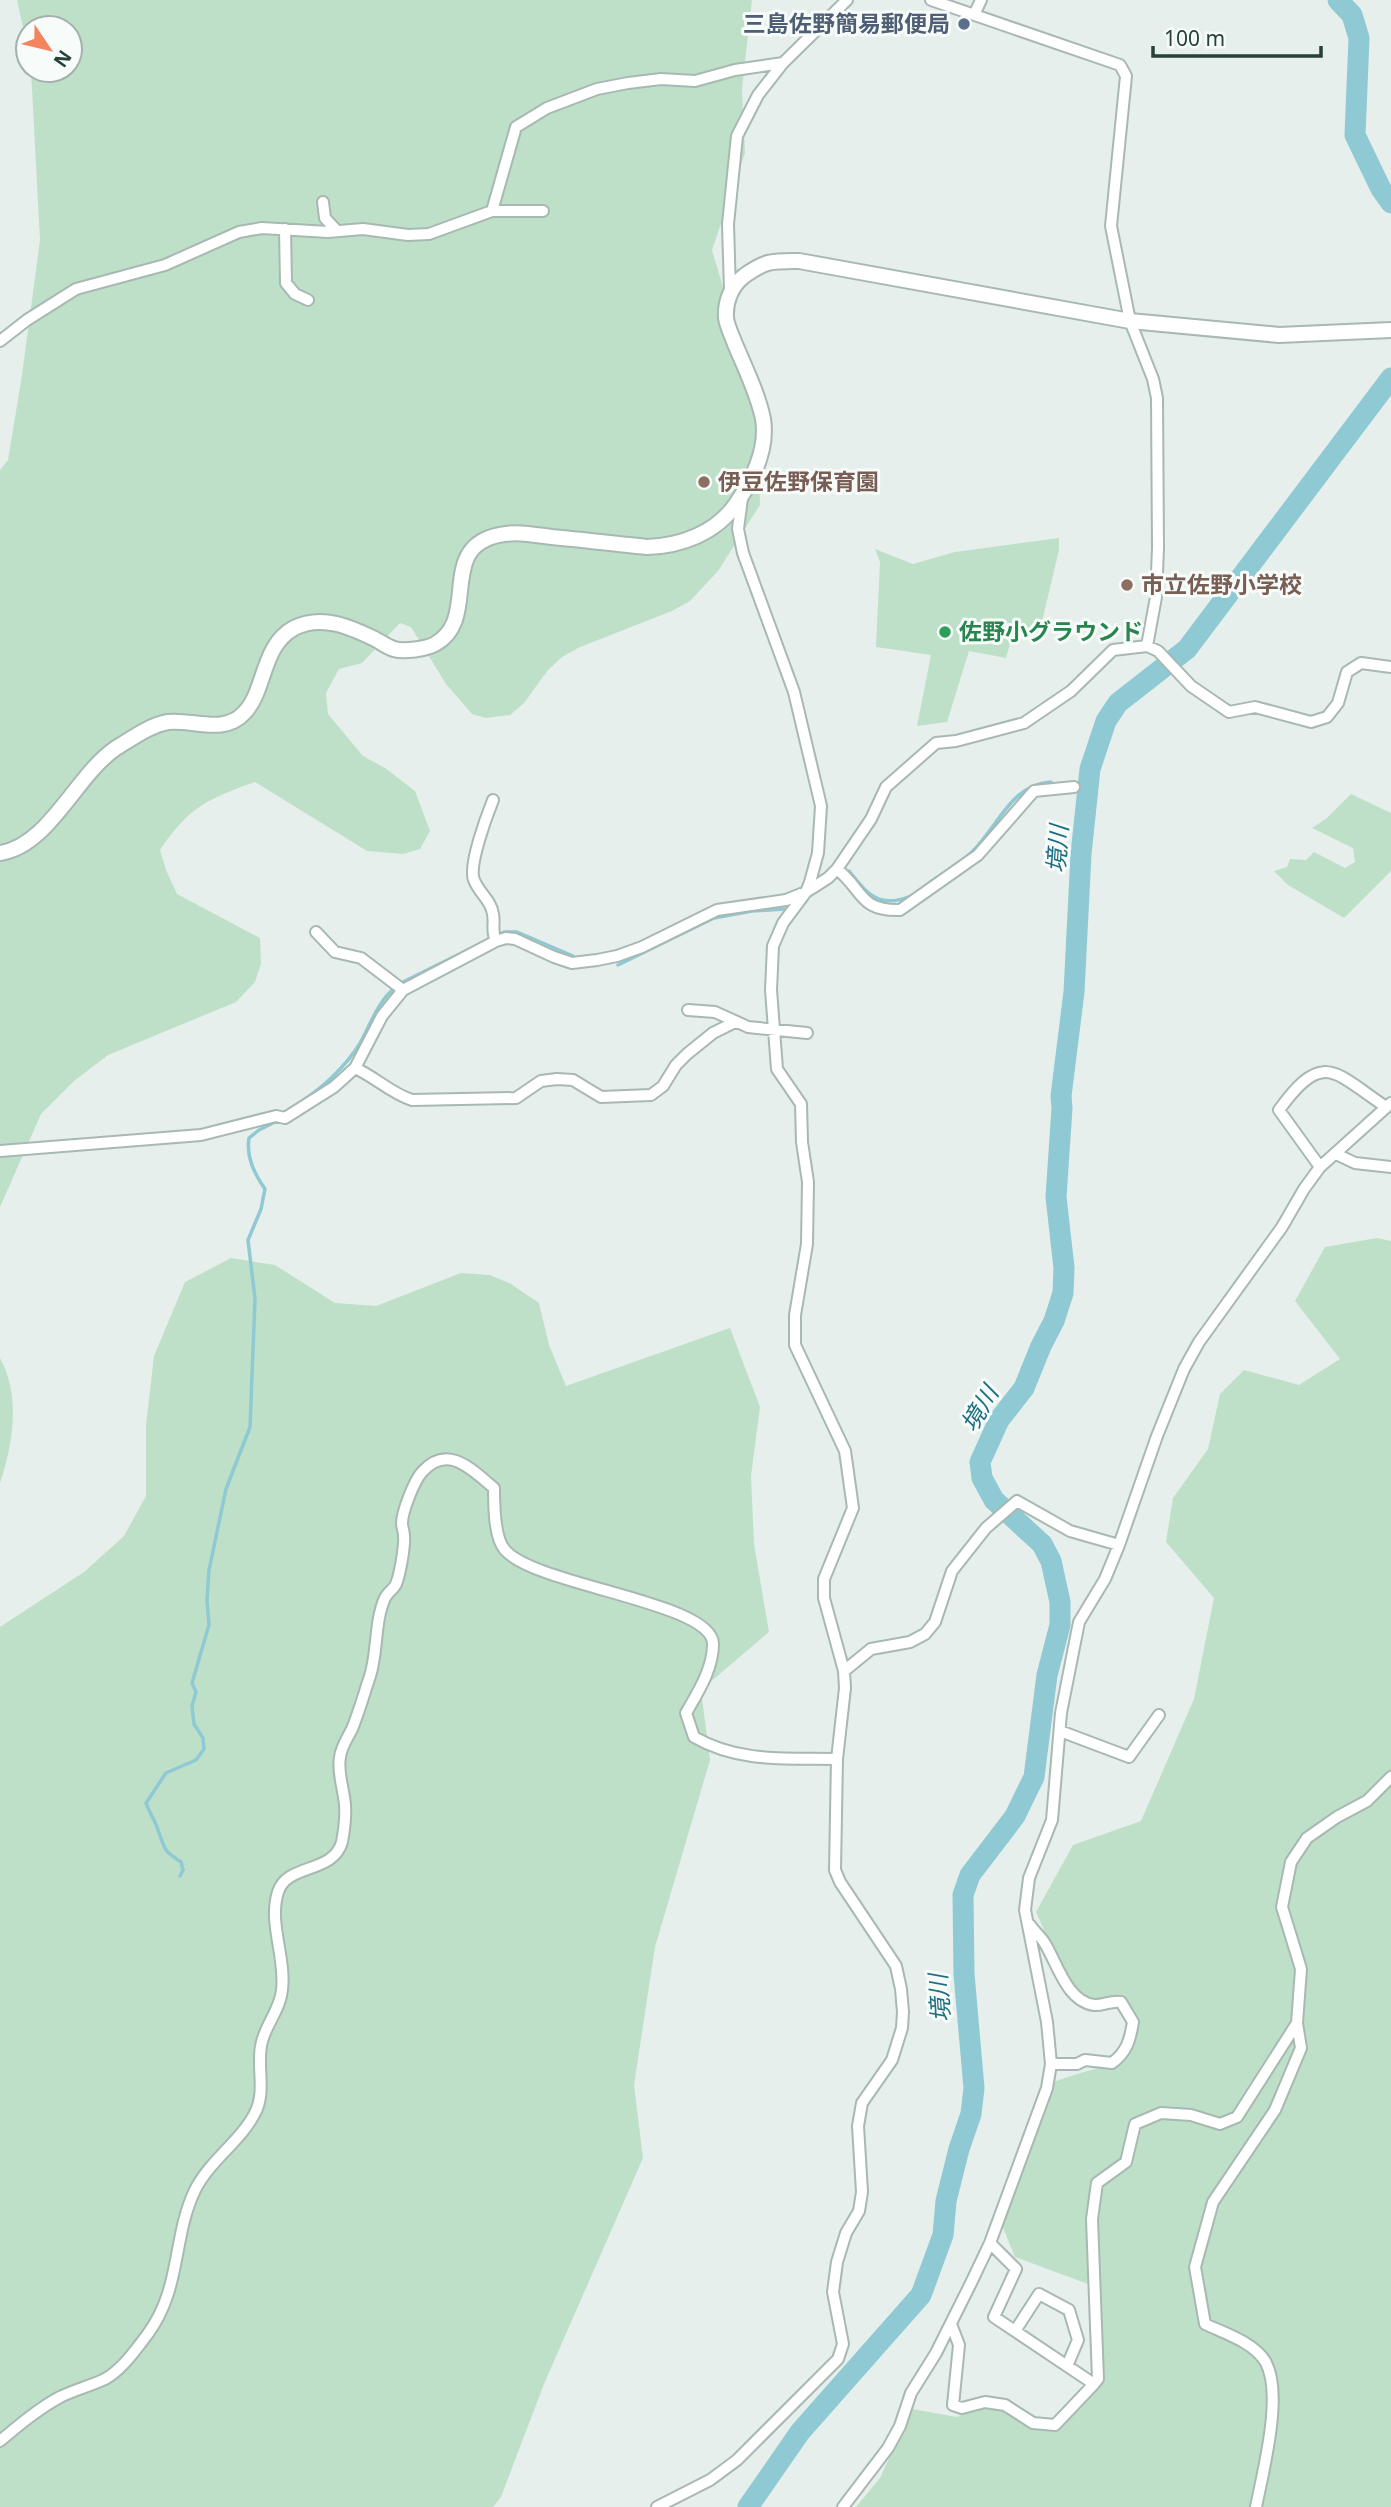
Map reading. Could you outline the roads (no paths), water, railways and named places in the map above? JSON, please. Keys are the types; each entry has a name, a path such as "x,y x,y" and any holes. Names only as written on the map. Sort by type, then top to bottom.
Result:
{"street":[{"path":"0,853 22,845 38,833 94,768 114,750 154,726 169,722 213,725 230,722 243,715 251,704 270,655 280,640 293,629 313,622 330,622 348,627 395,650 433,645 446,636 453,625 458,614 461,571 468,554 482,541 500,535 521,534 647,547 666,546 685,542 708,530 731,511 759,461 763,420 726,320 730,291 728,224 737,136 758,95 783,63 847,0"},
{"path":"931,0 1120,65 1126,76 1111,226 1130,321 1153,379 1157,398 1158,548 1156,597 1147,646"},
{"path":"974,15 981,0"},
{"path":"492,211 516,127 547,108 597,89 628,83 661,79 695,81 783,63"},
{"path":"323,202 325,218 337,231"},
{"path":"0,341 76,289 165,265 240,232 262,229 363,229 429,234 492,211 542,211"},
{"path":"285,229 286,283 295,294 308,300"},
{"path":"730,291 740,279 768,261 799,261 1130,321 1279,335 1391,330"},
{"path":"657,2507 710,2480 737,2460 838,2359 843,2344 833,2292 837,2262 846,2234 859,2211 862,2192 858,2126 862,2103 892,2060 902,2028 903,2012 896,1966 835,1870 837,1759 845,1688 844,1671 824,1598 824,1579 853,1508 845,1451 795,1345 795,1315 807,1244 808,1182 802,1142 801,1104 777,1069 771,990 773,946 783,923 806,892 818,853 821,806 794,692 743,553 738,529 742,495"},
{"path":"0,1151 201,1135 280,1117 334,1087 355,1068 399,987 495,938 515,939 572,963 597,960 642,947 717,911 786,900 806,892 837,869 871,819 886,787 936,743 956,741 1024,723 1071,691 1113,650 1147,646 1158,651 1191,686 1230,712 1255,707 1311,722 1327,717 1338,703 1347,672 1361,663 1391,667"},
{"path":"837,869 872,907 884,911 900,910 978,855 1034,791 1074,787"},
{"path":"493,800 483,824 473,870 474,880 488,899 493,914 495,938"},
{"path":"316,932 335,952 361,958 399,987"},
{"path":"688,1010 715,1012 748,1027 807,1033"},
{"path":"355,1068 380,1080 401,1097 412,1100 516,1098 541,1081 557,1079 573,1080 601,1097 651,1095 663,1086 676,1065 687,1054 713,1033 736,1022"},
{"path":"843,2507 888,2448 900,2426 911,2393 951,2324 990,2243 1047,2088 1051,2064 1048,2022 1025,1910 1028,1878 1052,1820 1061,1713 1079,1622 1105,1579 1157,1436 1184,1369 1199,1342 1282,1227 1320,1167 1389,1105 1338,1075 1325,1071 1310,1074 1295,1088 1279,1110 1320,1167"},
{"path":"1336,1154 1356,1163 1391,1167"},
{"path":"0,2441 60,2397 108,2378 147,2335 160,2316 171,2288 187,2212 195,2190 213,2163 256,2112 261,2095 260,2049 264,2033 275,2016 282,1992 283,1964 275,1909 278,1889 288,1877 312,1869 334,1857 341,1845 345,1805 340,1756 374,1662 385,1597 396,1585 404,1536 402,1522 411,1491 421,1473 435,1462 446,1458 460,1462 494,1488 494,1520 504,1550 531,1567 578,1584 671,1609 687,1616 709,1633 713,1642 707,1675 686,1713 694,1737 714,1749 747,1757 837,1759"},
{"path":"844,1671 872,1649 911,1642 925,1634 935,1622 952,1571 986,1528 1010,1505 1017,1502 1070,1531 1119,1545"},
{"path":"1060,1731 1129,1757 1159,1715"},
{"path":"1256,2507 1272,2424 1273,2393 1265,2361 1249,2346 1205,2324 1195,2267 1213,2202 1275,2110 1301,2048 1297,2023 1301,1969 1282,1907 1292,1862 1307,1839 1337,1817 1367,1801 1391,1777"},
{"path":"1028,1923 1043,1941 1068,1986 1080,2000 1095,2006 1113,2001 1121,2002 1133,2022 1131,2039 1124,2055 1112,2063 1085,2060 1077,2064 1051,2064"},
{"path":"951,2324 959,2346 953,2405 962,2408 985,2402 1005,2405 1033,2423 1055,2425 1098,2379 1092,2219 1097,2183 1126,2162 1135,2124 1161,2113 1191,2115 1220,2124 1237,2117 1297,2023"},
{"path":"990,2243 1016,2269 994,2317 1094,2384"},
{"path":"1015,2331 1040,2294 1069,2311 1078,2340 1067,2366"}],"waterway":[{"path":"1338,0 1352,15 1359,38 1355,135 1381,189 1391,203"},
{"name":"境川","path":"748,2507 800,2432 921,2295 943,2235 946,2201 971,2114 974,2088 964,1974 963,1895 970,1875 1015,1816 1034,1777 1047,1675 1060,1625 1060,1602 1051,1561 1042,1544 994,1500 982,1478 980,1462 999,1420 1024,1388 1054,1321 1063,1293 1064,1268 1056,1197 1061,1096 1074,992 1081,854 1090,769 1106,721 1118,703 1187,649 1391,378"},
{"name":"境川","path":"1085,781 1089,780"},
{"path":"923,888 972,852 1015,798 1025,790 1051,782"},
{"path":"849,871 862,887 882,900 900,900 911,896"},
{"path":"618,965 714,918 784,909"},
{"path":"401,983 504,932 517,932 573,956"},
{"path":"304,1100 328,1082 347,1061 359,1045 379,1007 395,988"},
{"path":"180,1876 183,1870 181,1862 165,1849 146,1803 166,1773 196,1760 204,1749 203,1738 194,1724 192,1706 196,1692 192,1683 209,1625 209,1570 226,1489 250,1427 255,1299 248,1240 261,1209 265,1189 252,1165 249,1138 279,1120"}],"place":[{"name":"三島佐野簡易郵便局","path":"964,24"},
{"name":"伊豆佐野保育園","path":"704,482"},
{"name":"市立佐野小学校","path":"1127,585"},
{"name":"佐野小グラウンド","path":"945,632"}]}
